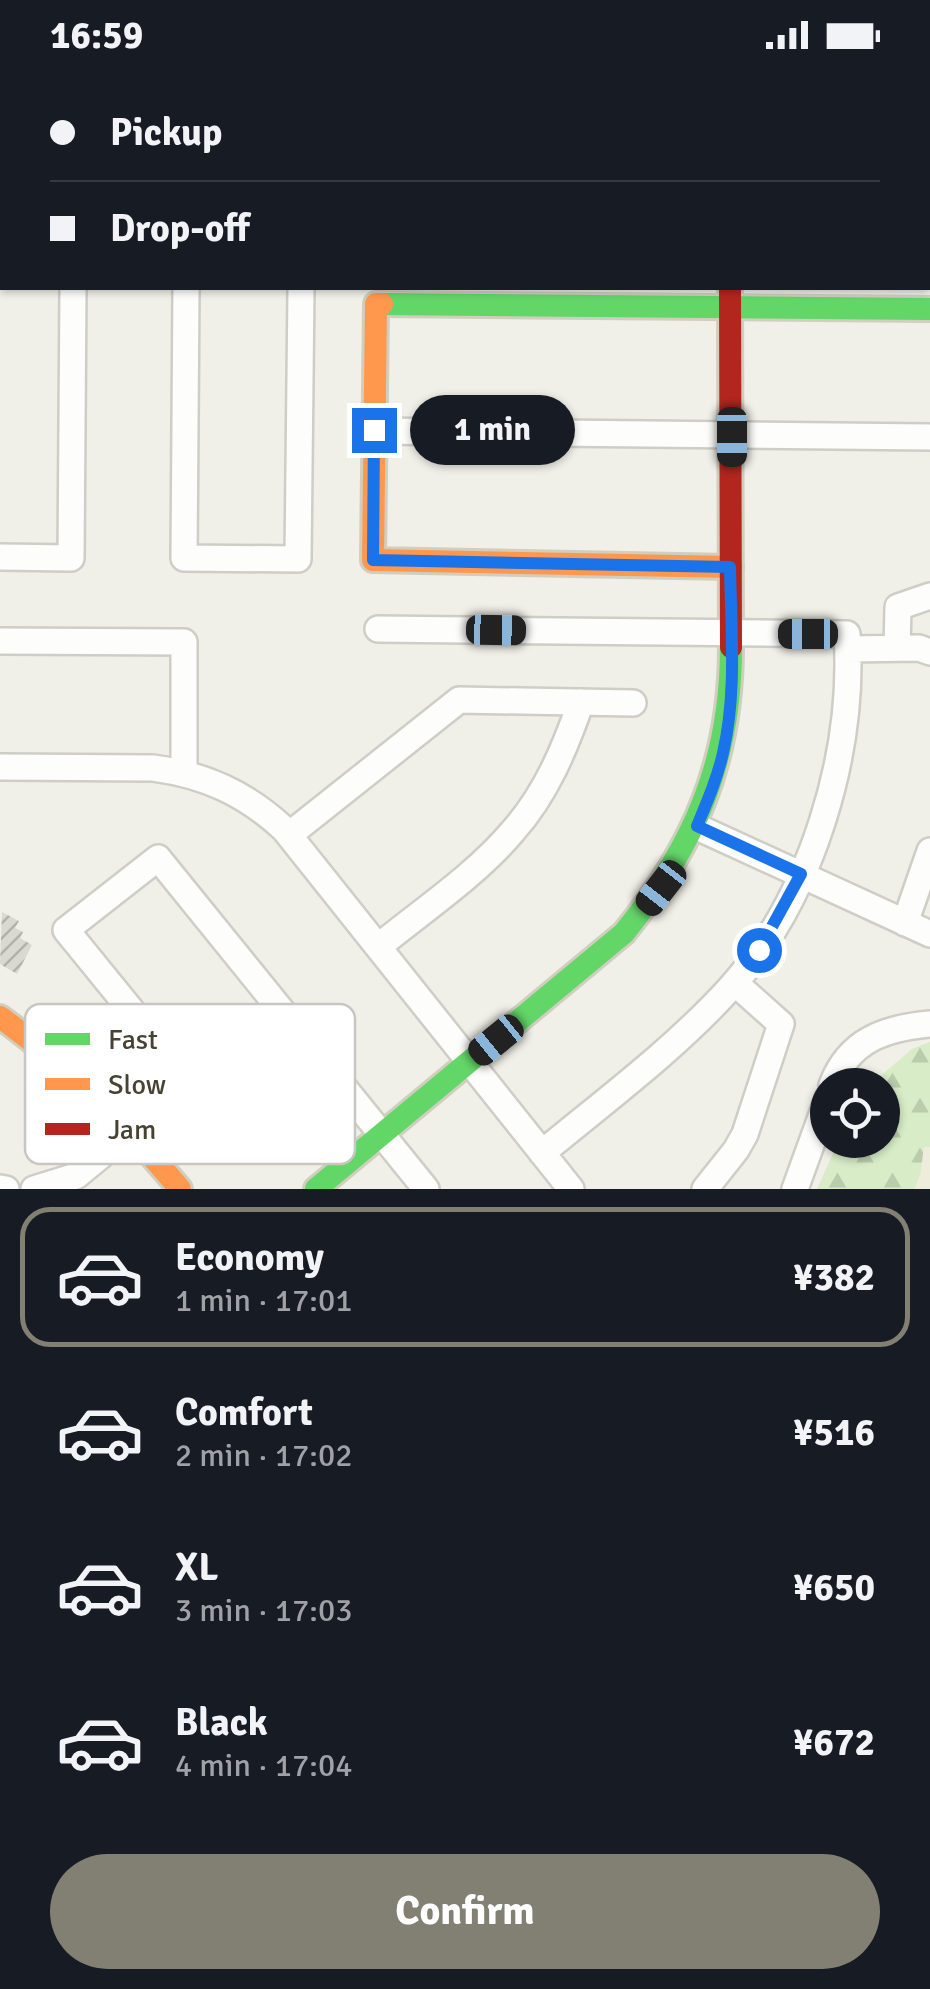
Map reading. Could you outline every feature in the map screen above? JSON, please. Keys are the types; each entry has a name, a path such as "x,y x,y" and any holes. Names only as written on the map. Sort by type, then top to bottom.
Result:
{"street":[{"path":"0,557 71,558 73,290"},
{"path":"186,290 184,558 298,558 300,290"},
{"path":"730,567 373,560 376,304 730,297 930,308"},
{"path":"355,1156 624,933 661,888 697,826 723,752 732,688 730,297"},
{"path":"374,430 930,437"},
{"path":"897,648 898,606 930,596"},
{"path":"378,629 847,634 843,738 837,773 801,874 766,938 735,984 663,1053 542,1153"},
{"path":"0,641 184,642 184,773"},
{"path":"848,649 919,648 930,652"},
{"path":"289,835 459,700 633,703"},
{"path":"378,947 514,831 557,764 582,702"},
{"path":"0,768 153,768 184,773 230,789 268,815 289,835 571,1189"},
{"path":"697,826 930,934"},
{"path":"906,922 930,852"},
{"path":"127,1004 66,930 158,858 276,1004"},
{"path":"705,1189 745,1134 781,1024 735,984"},
{"path":"0,1017 25,1035"},
{"path":"839,1068 874,1035 930,1024"},
{"path":"355,1101 426,1189"},
{"path":"795,1189 810,1148"},
{"path":"34,1189 76,1176 91,1164"},
{"path":"160,1164 180,1189"},
{"path":"316,1189 346,1164"}],"shaded area":[{"path":"924,1147 930,1147 930,1189 914,1189 920,1176"}],"green space":[{"path":"930,1042 930,1147 924,1147 914,1189 817,1189 831,1158 900,1158 900,1068 890,1068 912,1049"}],"building":[{"path":"2,912 19,921 15,928 23,932 20,938 32,945 17,974 0,964"}],"traffic: fast":[{"path":"382,304 930,309"},
{"path":"355,1157 624,933 649,900 689,834 716,764 724,727 731,647"},
{"path":"316,1189 346,1164"}],"traffic: slow":[{"path":"382,304 376,304 373,560 731,567"},
{"path":"0,1017 25,1036"},
{"path":"158,1164 180,1189"}],"traffic: jam":[{"path":"730,290 731,647"}],"route":[{"path":"374,430 373,560 730,567 732,688 723,752 697,826 801,874 759,950"}]}
